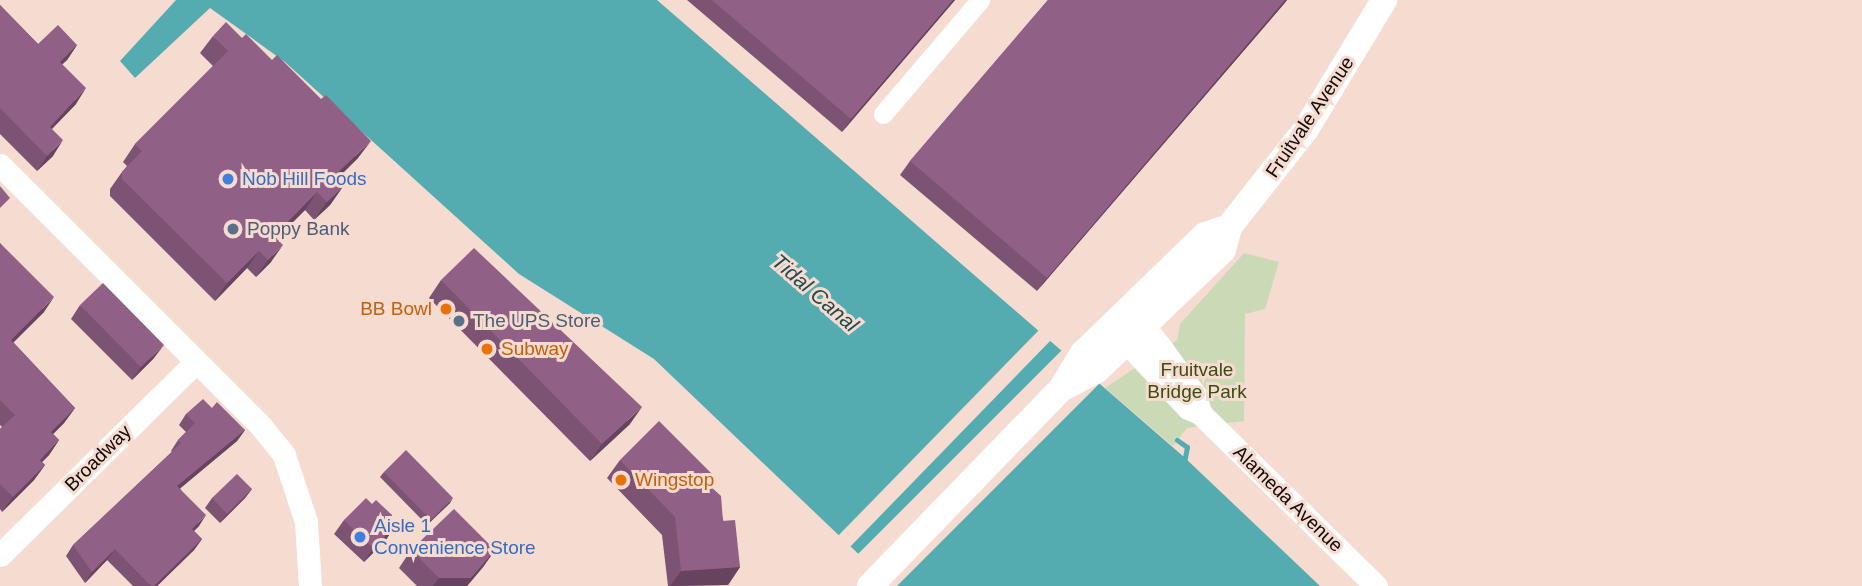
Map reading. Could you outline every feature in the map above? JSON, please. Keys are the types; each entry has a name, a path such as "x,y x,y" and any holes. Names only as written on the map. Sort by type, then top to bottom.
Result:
{"main road":[{"name":"Fruitvale Avenue","path":"870,586 1090,361 1223,250 1229,228 1306,129 1384,0"}],"street":[{"path":"883,114 980,0"},
{"path":"0,165 196,362 284,455 306,523 310,586"},
{"name":"Alameda Avenue","path":"1131,329 1188,408 1200,413 1376,586"},
{"name":"Broadway","path":"2,550 196,362"}],"green space":[{"name":"Fruitvale Bridge Park","path":"1244,253 1279,262 1265,309 1245,314 1244,421 1187,428 1173,446 1105,388 1177,340 1180,324"}],"water":[{"name":"Tidal Canal","path":"176,0 657,0 1184,457 1320,586 892,586 654,359 519,274 285,62 210,8 135,78 120,61"}],"pier":[{"path":"1041,328 1053,338 848,549 836,538"},
{"path":"1064,348 1101,382 897,586 887,586 856,556"}],"building":[{"path":"712,0 953,0 851,119"},
{"path":"1048,0 1285,0 1047,278 910,161"},
{"path":"0,5 38,44 58,25 77,45 60,62 86,88 50,127 63,140 47,156 0,108"},
{"name":"Nob Hill Foods","path":"226,22 242,38 246,34 272,60 277,55 321,99 326,95 371,141 332,178 342,188 327,202 317,192 274,236 283,245 268,260 259,251 227,283 122,179 122,172 142,151 135,144 228,51 213,36"},
{"path":"0,186 10,198 0,208"},
{"path":"0,243 54,297 11,340 75,408 51,432 59,440 40,460 45,465 13,497 0,484 0,429 15,415 0,400"},
{"path":"474,248 642,407 602,444 441,280"},
{"path":"103,283 164,345 141,367 80,305"},
{"path":"203,399 212,408 217,402 245,430 177,486 206,515 192,529 202,539 154,586 115,549 92,572 73,545 181,443 178,440 195,423 186,414"},
{"path":"659,421 716,478 709,485 721,496 723,521 735,520 740,567 681,571 675,517 620,460"},
{"path":"406,450 453,498 431,520 384,472"},
{"path":"237,474 252,489 227,514 212,498"},
{"path":"366,498 372,504 376,500 392,515 388,519 395,526 373,548 344,520"},
{"path":"454,509 495,550 471,578 439,578 411,550"}],"waterway":[{"path":"1177,440 1187,447 1184,463"}],"place":[{"name":"Nob Hill Foods","path":"228,179"},
{"name":"Poppy Bank","path":"233,229"},
{"name":"BB Bowl","path":"446,309"},
{"name":"The UPS Store","path":"459,321"},
{"name":"Subway","path":"487,349"},
{"name":"Wingstop","path":"621,480"},
{"name":"Aisle 1 Convenience Store","path":"360,537"}]}
